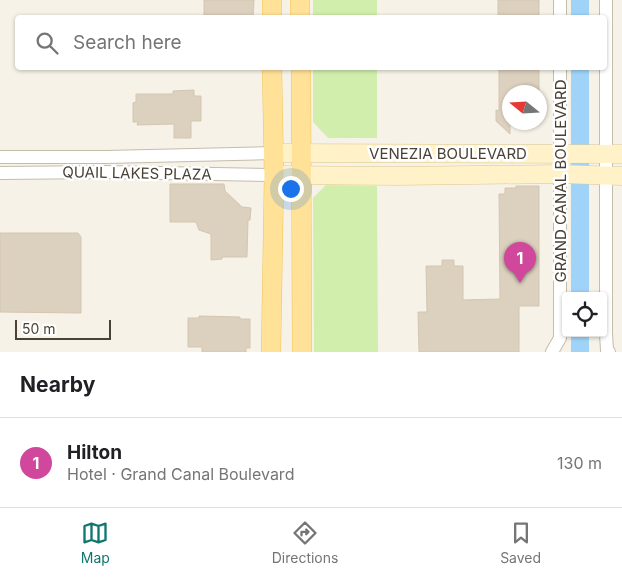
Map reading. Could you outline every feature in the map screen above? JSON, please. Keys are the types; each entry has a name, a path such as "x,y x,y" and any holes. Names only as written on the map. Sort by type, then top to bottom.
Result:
{"main road":[{"path":"272,0 272,15"},
{"path":"300,0 300,15"},
{"path":"271,352 274,175 272,70"},
{"path":"300,70 302,352"}],"street":[{"path":"560,0 560,15"},
{"path":"606,0 607,15"},
{"path":"607,19 614,154 606,345 609,352"},
{"name":"GRAND CANAL BOULEVARD","path":"552,352 560,338 560,70"},
{"name":"VENEZIA BOULEVARD","path":"273,153 614,154"},
{"name":"QUAIL LAKES PLAZA","path":"0,157 106,157 273,153"},
{"path":"352,154 353,175"},
{"name":"QUAIL LAKES PLAZA","path":"0,173 274,175"},
{"name":"VENEZIA BOULEVARD","path":"274,175 560,174 614,176"}],"green space":[{"path":"313,0 377,0 377,15 313,15"},
{"path":"313,70 377,70 377,138 328,138 313,122"},
{"path":"326,185 377,186 378,352 314,352 313,198"}],"water":[{"path":"571,0 589,0 589,15 571,15"},
{"path":"571,70 589,70 589,292 571,292"},
{"path":"571,337 589,337 589,352 571,352"}],"building":[{"path":"204,0 254,0 253,15 204,15"},
{"path":"498,0 539,0 539,15 498,15"},
{"path":"499,70 539,70 539,85 502,85 502,127 496,121 496,110 499,111"},
{"path":"194,90 194,96 201,96 201,121 191,121 191,138 174,138 174,124 137,125 138,122 133,122 133,103 136,102 136,94 173,94 173,91"},
{"path":"170,184 224,184 225,191 242,207 251,208 250,220 248,220 247,257 222,257 222,259 211,260 211,234 199,230 196,222 170,222"},
{"path":"516,186 539,186 539,306 519,306 519,352 419,352 418,312 427,312 426,266 442,266 442,260 454,260 454,266 463,266 463,300 500,299 499,194 505,194 505,188 516,188"},
{"path":"0,233 78,233 81,237 81,313 0,312"},
{"path":"199,316 250,319 250,348 246,348 246,352 202,352 202,347 188,347 188,318 199,318"}],"place":[{"name":"Hilton","path":"520,283"}]}
